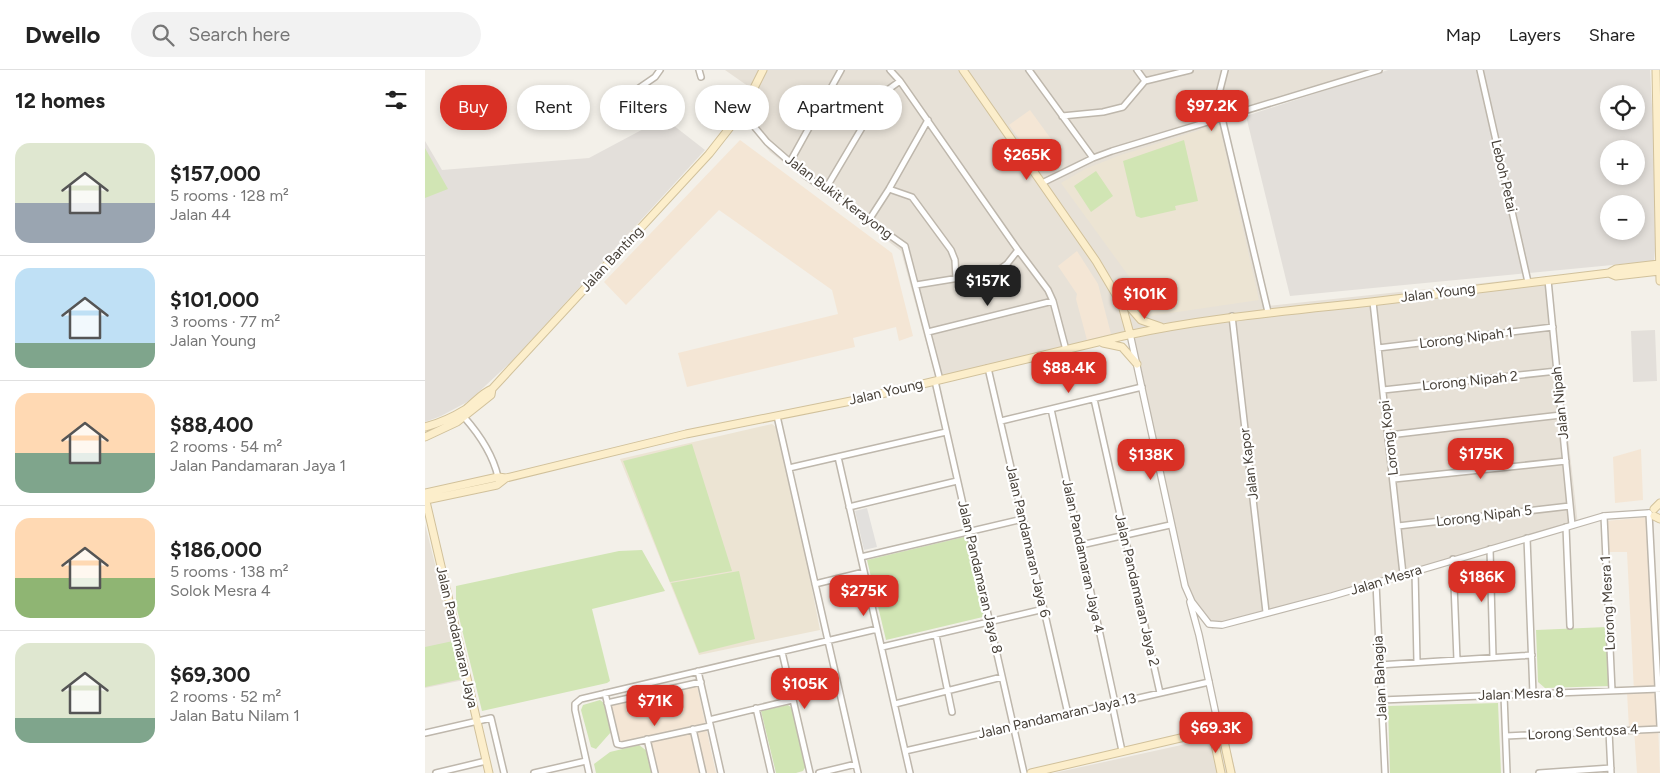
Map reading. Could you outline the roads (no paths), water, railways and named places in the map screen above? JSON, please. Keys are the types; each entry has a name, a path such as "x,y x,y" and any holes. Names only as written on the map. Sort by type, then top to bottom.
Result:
{"main road":[{"name":"Jalan Banting","path":"756,85 763,70"},
{"path":"963,70 1097,261 1122,305 1130,334"},
{"path":"1656,70 1660,280"},
{"name":"Jalan Banting","path":"439,429 464,417 491,395 492,390 709,154 728,130"},
{"name":"Jalan Young","path":"425,497 497,484 502,478 685,434 938,381 1164,327 1232,316 1373,302 1609,273 1616,269 1660,268"},
{"path":"1108,280 1141,320 1164,327"},
{"path":"1095,342 1122,347 1137,364"},
{"path":"425,442 486,392 492,390"},
{"path":"425,428 439,429"},
{"path":"425,438 439,429"},
{"name":"Jalan Pandamaran Jaya","path":"425,497 489,773"},
{"path":"1656,514 1660,503"},
{"path":"1215,729 1221,773"},
{"path":"1031,773 1215,729 1222,734 1231,773"}],"street":[{"path":"643,85 655,77 660,70"},
{"path":"699,70 701,77"},
{"path":"790,162 841,70"},
{"path":"891,70 1048,290 1053,301 1066,350"},
{"path":"1029,70 1093,158"},
{"path":"1137,70 1145,81"},
{"path":"1062,116 1103,112 1123,107 1145,81 1189,70"},
{"path":"1212,122 1225,70"},
{"path":"1353,78 1354,70"},
{"path":"1042,183 1093,158 1379,70"},
{"name":"Leboh Petai","path":"1480,70 1528,282"},
{"path":"825,190 882,94 900,81"},
{"path":"1222,118 1267,312"},
{"path":"869,220 928,120"},
{"name":"Jalan Bukit Kerayong","path":"757,130 767,142 825,190 905,246 928,332 938,381"},
{"path":"889,189 913,197 951,250 955,260 956,278"},
{"path":"916,285 996,272 1003,269 1018,250"},
{"name":"Jalan Nipah","path":"1548,280 1570,506 1570,626"},
{"path":"928,332 1053,301"},
{"name":"Lorong Kopi","path":"1373,302 1403,574"},
{"name":"Jalan Kapor","path":"1232,316 1266,612"},
{"name":"Lorong Nipah 1","path":"1378,348 1553,327"},
{"path":"1130,334 1170,524 1209,682 1215,729"},
{"name":"Jalan Pandamaran Jaya 6","path":"988,368 1068,714"},
{"name":"Lorong Nipah 2","path":"1383,390 1557,371"},
{"name":"Jalan Pandamaran Jaya 8","path":"938,381 946,432 1024,773"},
{"path":"1001,421 1142,388"},
{"name":"Jalan Pandamaran Jaya 2","path":"1094,399 1160,693"},
{"name":"Jalan Pandamaran Jaya 4","path":"1051,409 1081,546 1122,752"},
{"path":"1389,435 1561,415"},
{"path":"777,416 858,773"},
{"path":"464,417 482,440 502,478"},
{"path":"789,468 946,432"},
{"path":"838,457 911,773"},
{"path":"1394,479 1566,460"},
{"path":"849,507 957,481"},
{"name":"Lorong Nipah 5","path":"1399,526 1570,506"},
{"path":"1656,514 1660,727"},
{"name":"Jalan Mesra","path":"1187,593 1209,624 1222,625 1376,583 1604,516 1656,514"},
{"name":"Lorong Mesra 1","path":"1604,516 1612,690"},
{"path":"861,557 1023,519"},
{"path":"1081,546 1170,524"},
{"path":"1527,538 1533,694"},
{"path":"1490,549 1493,657"},
{"path":"1453,560 1457,660"},
{"path":"1415,571 1417,662"},
{"path":"815,584 864,572"},
{"name":"Jalan Bahagia","path":"1376,583 1385,773"},
{"path":"881,647 1044,609"},
{"path":"589,773 575,710 575,704 581,699 877,629"},
{"path":"936,634 953,712"},
{"path":"782,652 810,773"},
{"path":"1379,665 1532,654"},
{"path":"698,671 721,773"},
{"path":"895,704 1003,678"},
{"path":"607,703 701,682"},
{"name":"Jalan Pandamaran Jaya 13","path":"905,751 1209,682"},
{"name":"Jalan Mesra 8","path":"1381,700 1659,689"},
{"path":"605,693 617,744 622,745 693,729 756,708 793,700"},
{"path":"1504,695 1507,773"},
{"path":"756,708 771,773"},
{"path":"425,733 491,719 504,773"},
{"name":"Lorong Sentosa 4","path":"1506,736 1609,732 1660,727"},
{"path":"693,729 703,773"},
{"path":"1539,773 1611,771 1609,732"},
{"path":"647,740 655,773"},
{"path":"436,773 486,761"},
{"path":"534,773 586,761"},
{"path":"819,773 856,764"},
{"path":"463,766 465,773"}]}
